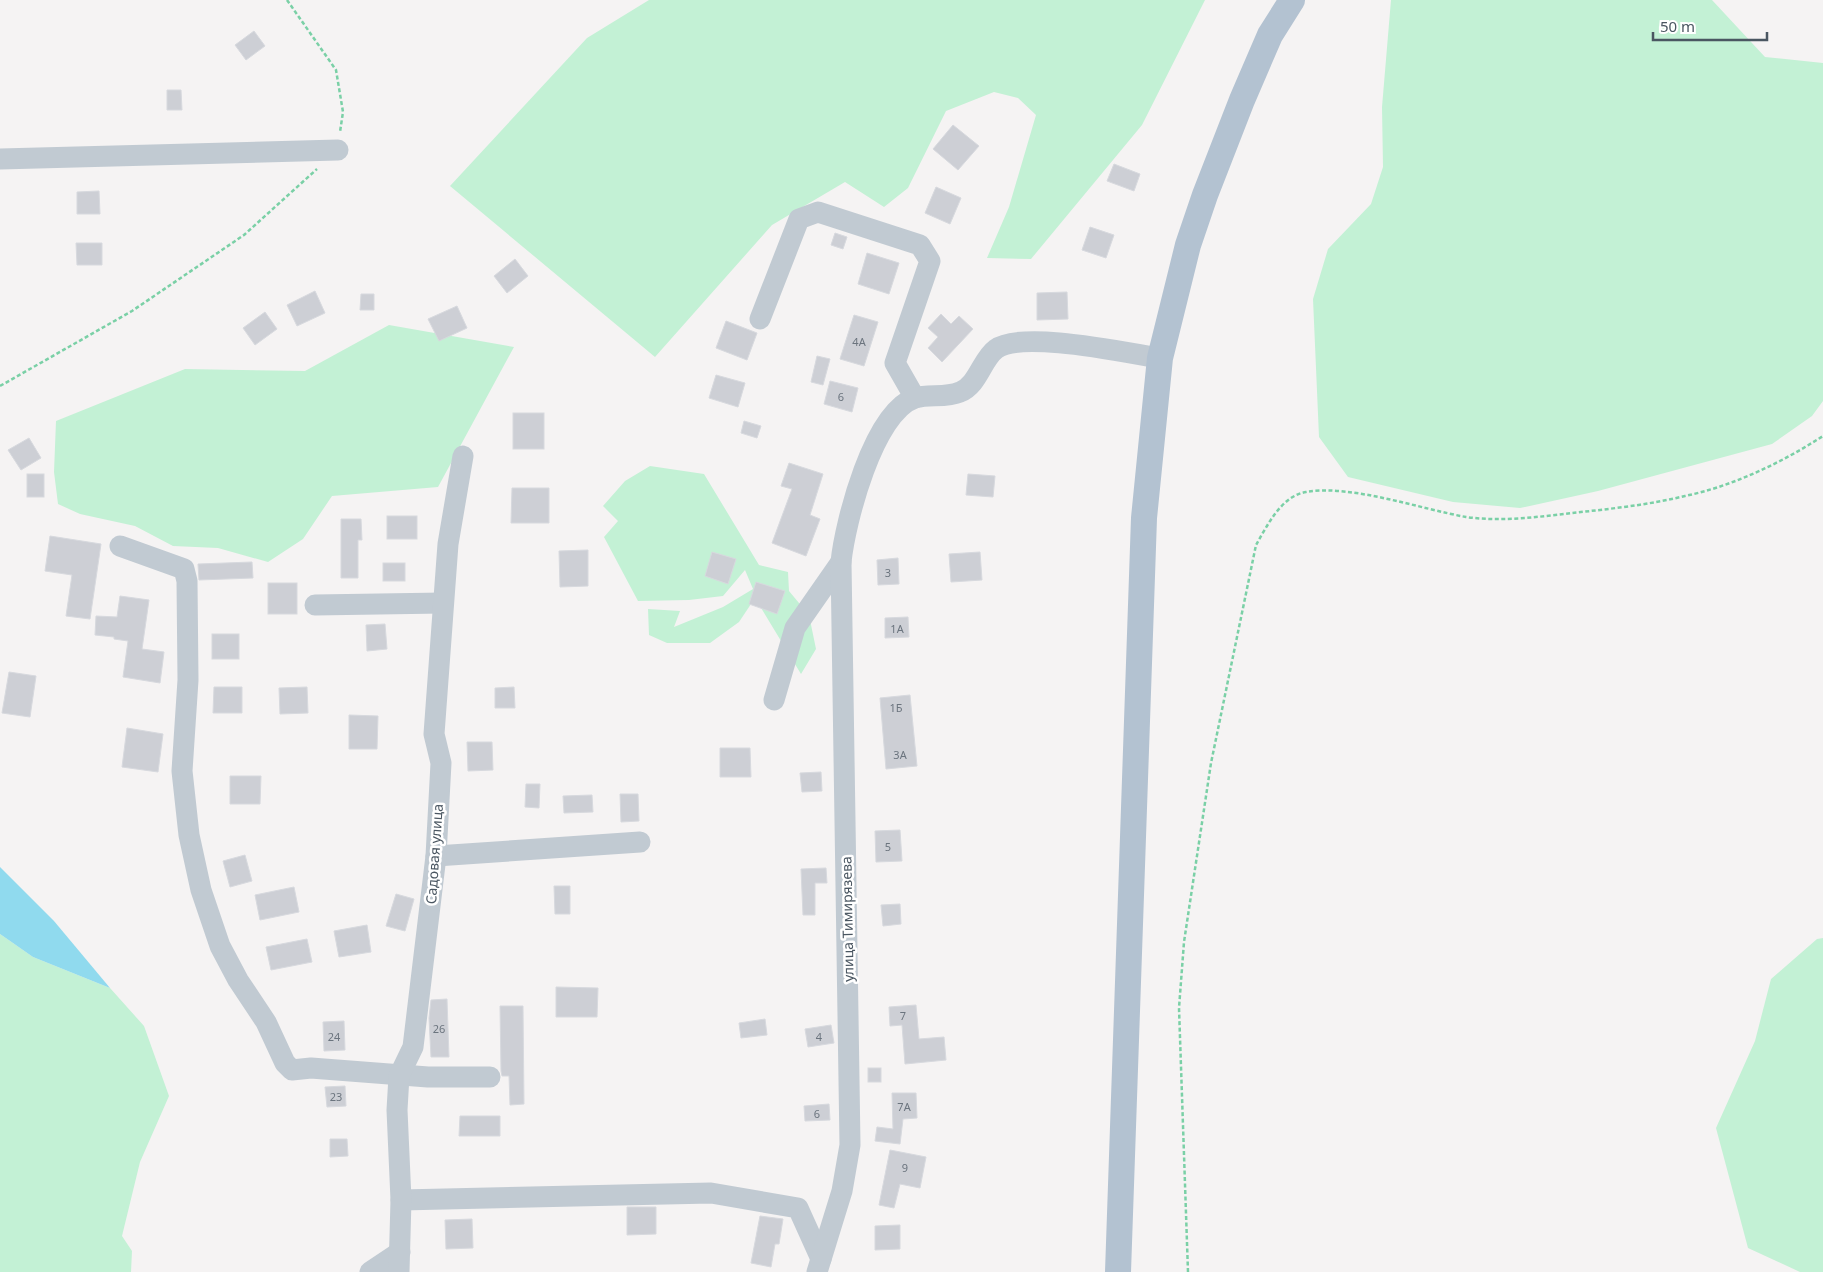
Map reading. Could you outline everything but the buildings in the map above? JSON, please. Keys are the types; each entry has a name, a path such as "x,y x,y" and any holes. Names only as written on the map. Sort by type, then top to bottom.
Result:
{"main road":[{"path":"1118,1272 1144,518 1160,358 1188,245 1205,195 1270,35 1292,0"}],"street":[{"path":"0,159 338,150"},
{"path":"760,318 799,219 818,212 920,245 930,261 895,363 915,398 962,392 976,377 996,349 1009,343 1050,342 1160,358"},
{"name":"улица Тимирязева","path":"819,1266 842,1191 850,1144 841,562 844,540 857,490 871,453 896,414 915,398"},
{"name":"Садовая улица","path":"370,1272 399,1262 401,1200 397,1110 399,1076 413,1047 436,856 442,763 434,734 448,544 463,456"},
{"path":"120,546 184,570 187,581 188,680 182,771 188,835 201,890 220,946 238,980 266,1022 285,1063 292,1070 311,1068 399,1076 490,1078"},
{"path":"774,700 795,628 841,562"},
{"path":"315,605 443,603"},
{"path":"436,856 640,842"},
{"path":"401,1200 711,1193 798,1208 819,1266"}],"path":[{"path":"0,386 132,311 244,235 338,150 343,112 336,70 288,0"},
{"path":"1188,1272 1179,1008 1185,934 1211,763 1256,546 1271,517 1289,500 1305,492 1346,492 1468,517 1527,518 1600,510 1686,496 1740,479 1798,452 1823,436"}],"green space":[{"path":"649,0 1205,0 1142,125 1031,259 987,258 1009,207 1036,115 1018,98 994,92 946,111 908,188 884,207 845,182 772,225 655,357 450,186 587,38"},
{"path":"1391,0 1712,0 1765,57 1823,63 1823,401 1812,416 1772,444 1598,491 1520,508 1453,502 1348,477 1319,437 1313,299 1328,249 1371,204 1383,167 1382,107"},
{"path":"389,325 514,347 438,487 332,496 303,539 268,562 218,548 173,546 135,526 80,514 58,504 54,472 56,421 185,369 305,371"},
{"path":"650,466 704,474 759,565 788,572 789,591 809,615 816,649 801,674 755,598 739,622 710,643 667,643 649,635 648,609 680,611 674,627 723,607 753,589 745,570 723,596 689,600 638,601 604,537 618,521 603,506 625,481"},
{"path":"0,934 33,957 110,988 144,1026 169,1096 140,1162 122,1236 132,1251 131,1272 0,1272"},
{"path":"1823,938 1823,1272 1800,1272 1748,1248 1716,1128 1755,1041 1771,979 1817,939"}],"water":[{"path":"0,867 54,921 110,988 33,957 0,934"}]}
